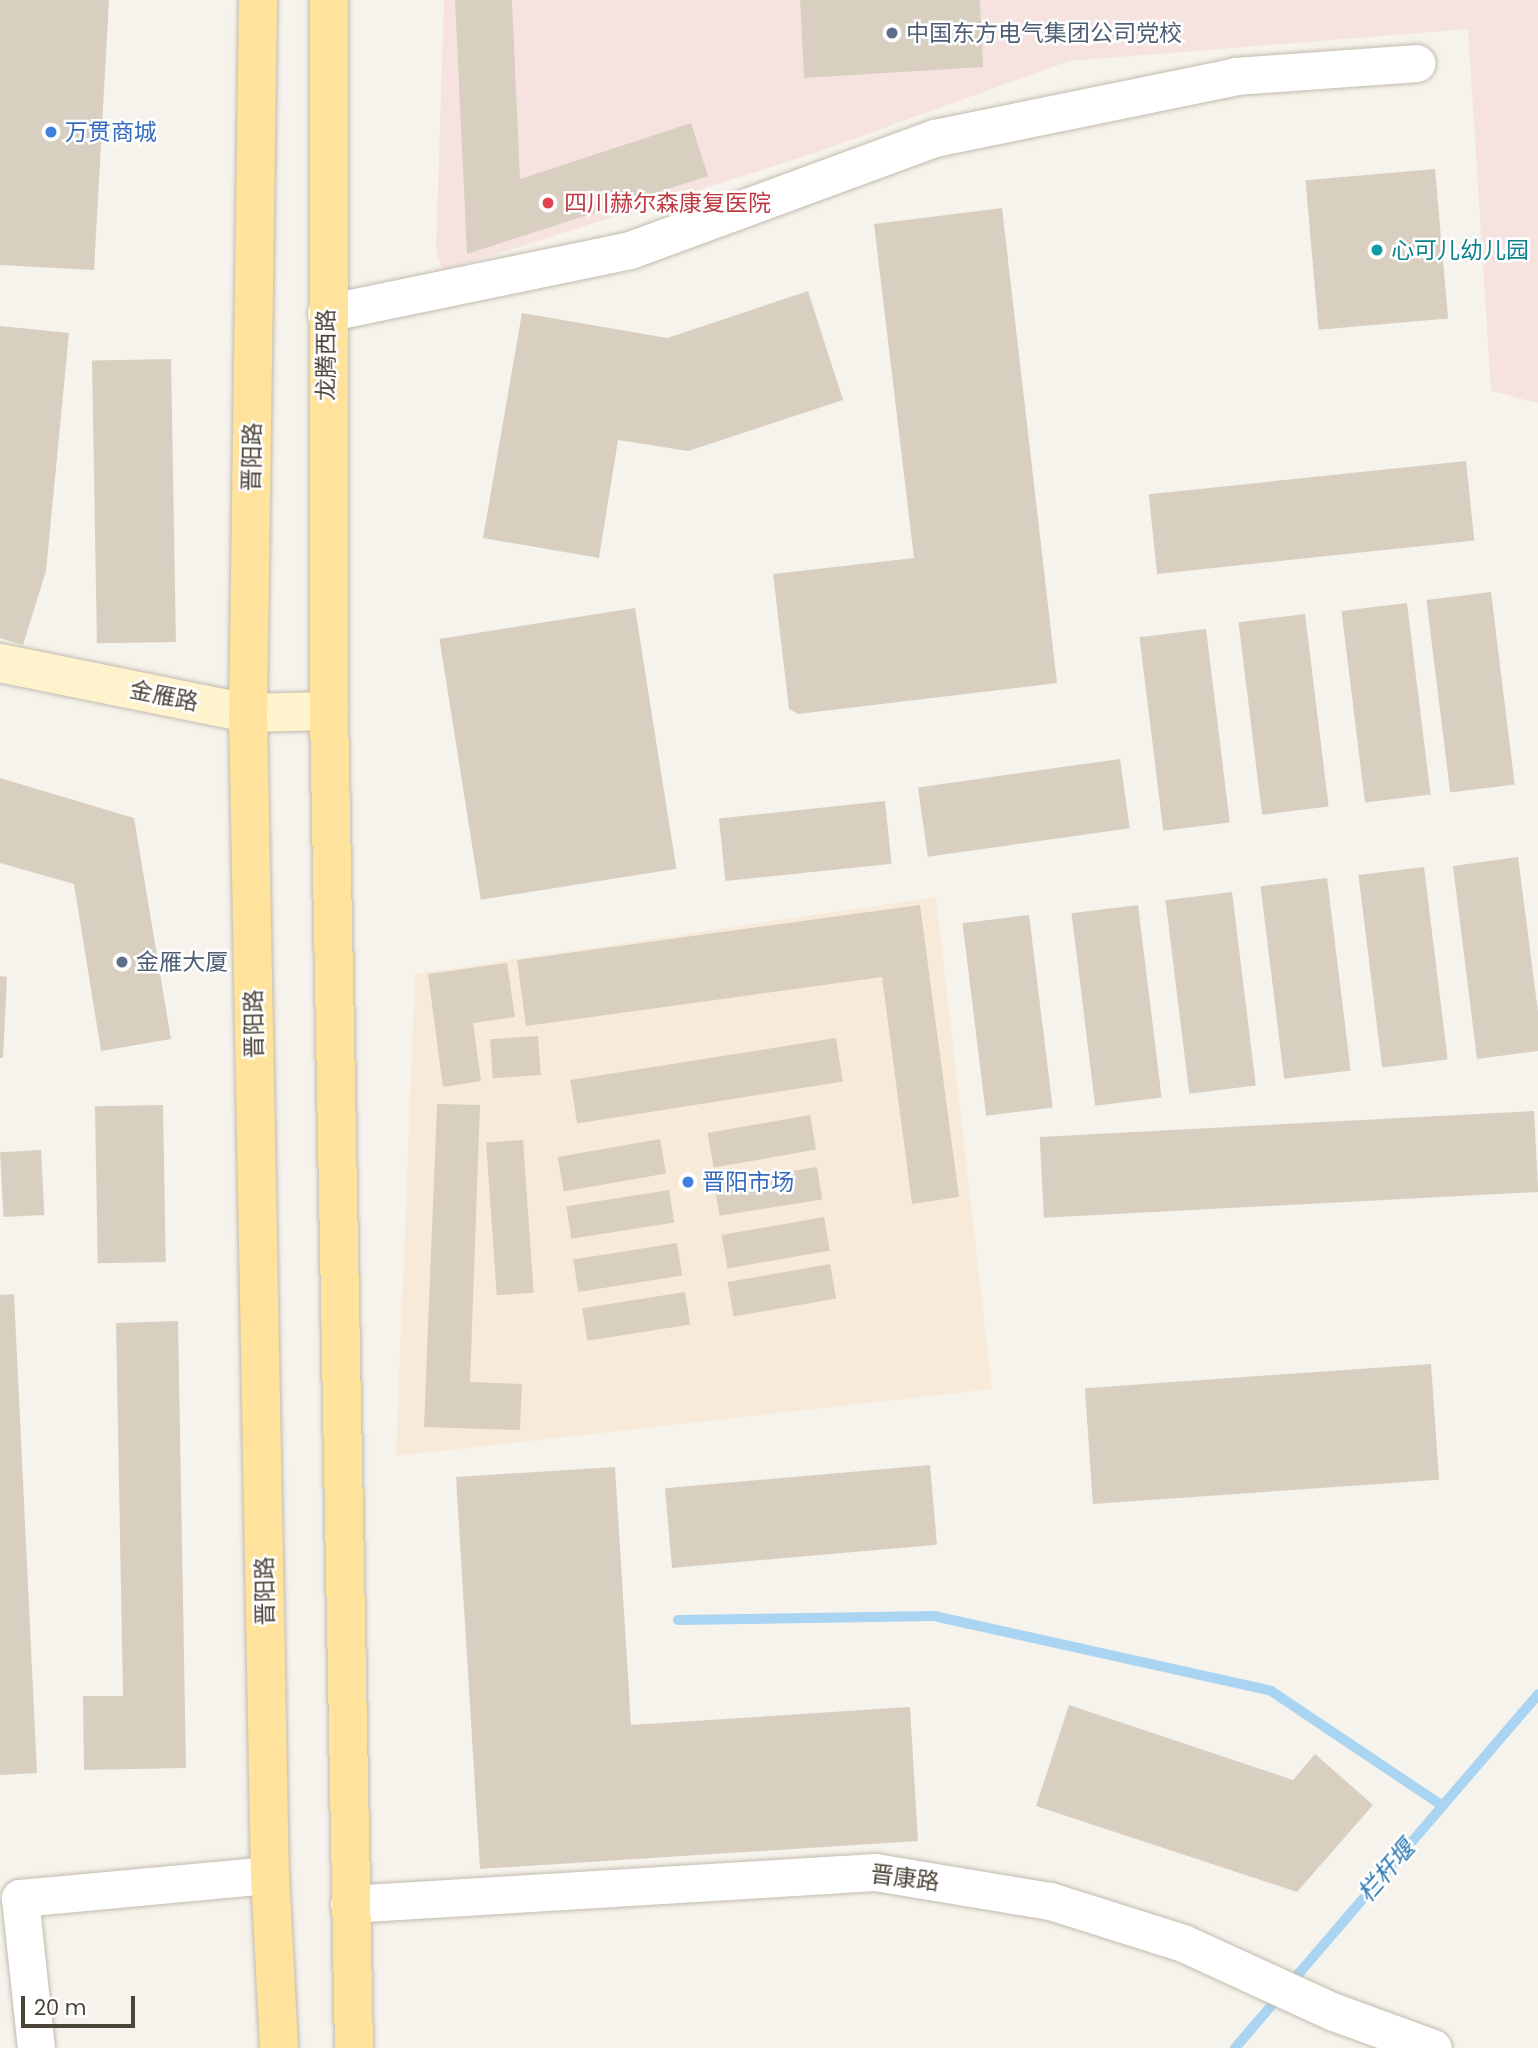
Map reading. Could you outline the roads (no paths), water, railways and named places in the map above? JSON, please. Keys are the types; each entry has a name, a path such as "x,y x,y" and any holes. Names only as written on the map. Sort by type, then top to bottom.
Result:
{"main road":[{"name":"晋阳路","path":"258,0 248,713 270,1875 279,2048"},
{"name":"龙腾西路","path":"328,710 326,313 329,0"},
{"path":"328,710 349,1903 354,2048"}],"street":[{"path":"326,313 630,250 935,138 1236,76 1417,63"},
{"name":"金雁路","path":"0,663 248,713 328,710"},
{"name":"晋康路","path":"349,1903 875,1872 1050,1901 1183,1942 1334,2012 1433,2048"},
{"path":"36,2048 20,1898 270,1875"}],"waterway":[{"path":"678,1620 934,1616 1271,1691 1440,1804"},
{"name":"栏杆堰","path":"1235,2048 1538,1694"}],"place":[{"name":"中国东方电气集团公司党校","path":"892,33"},
{"name":"万贯商城","path":"51,132"},
{"name":"四川赫尔森康复医院","path":"548,203"},
{"name":"心可儿幼儿园","path":"1377,250"},
{"name":"金雁大厦","path":"122,962"},
{"name":"晋阳市场","path":"688,1182"}]}
